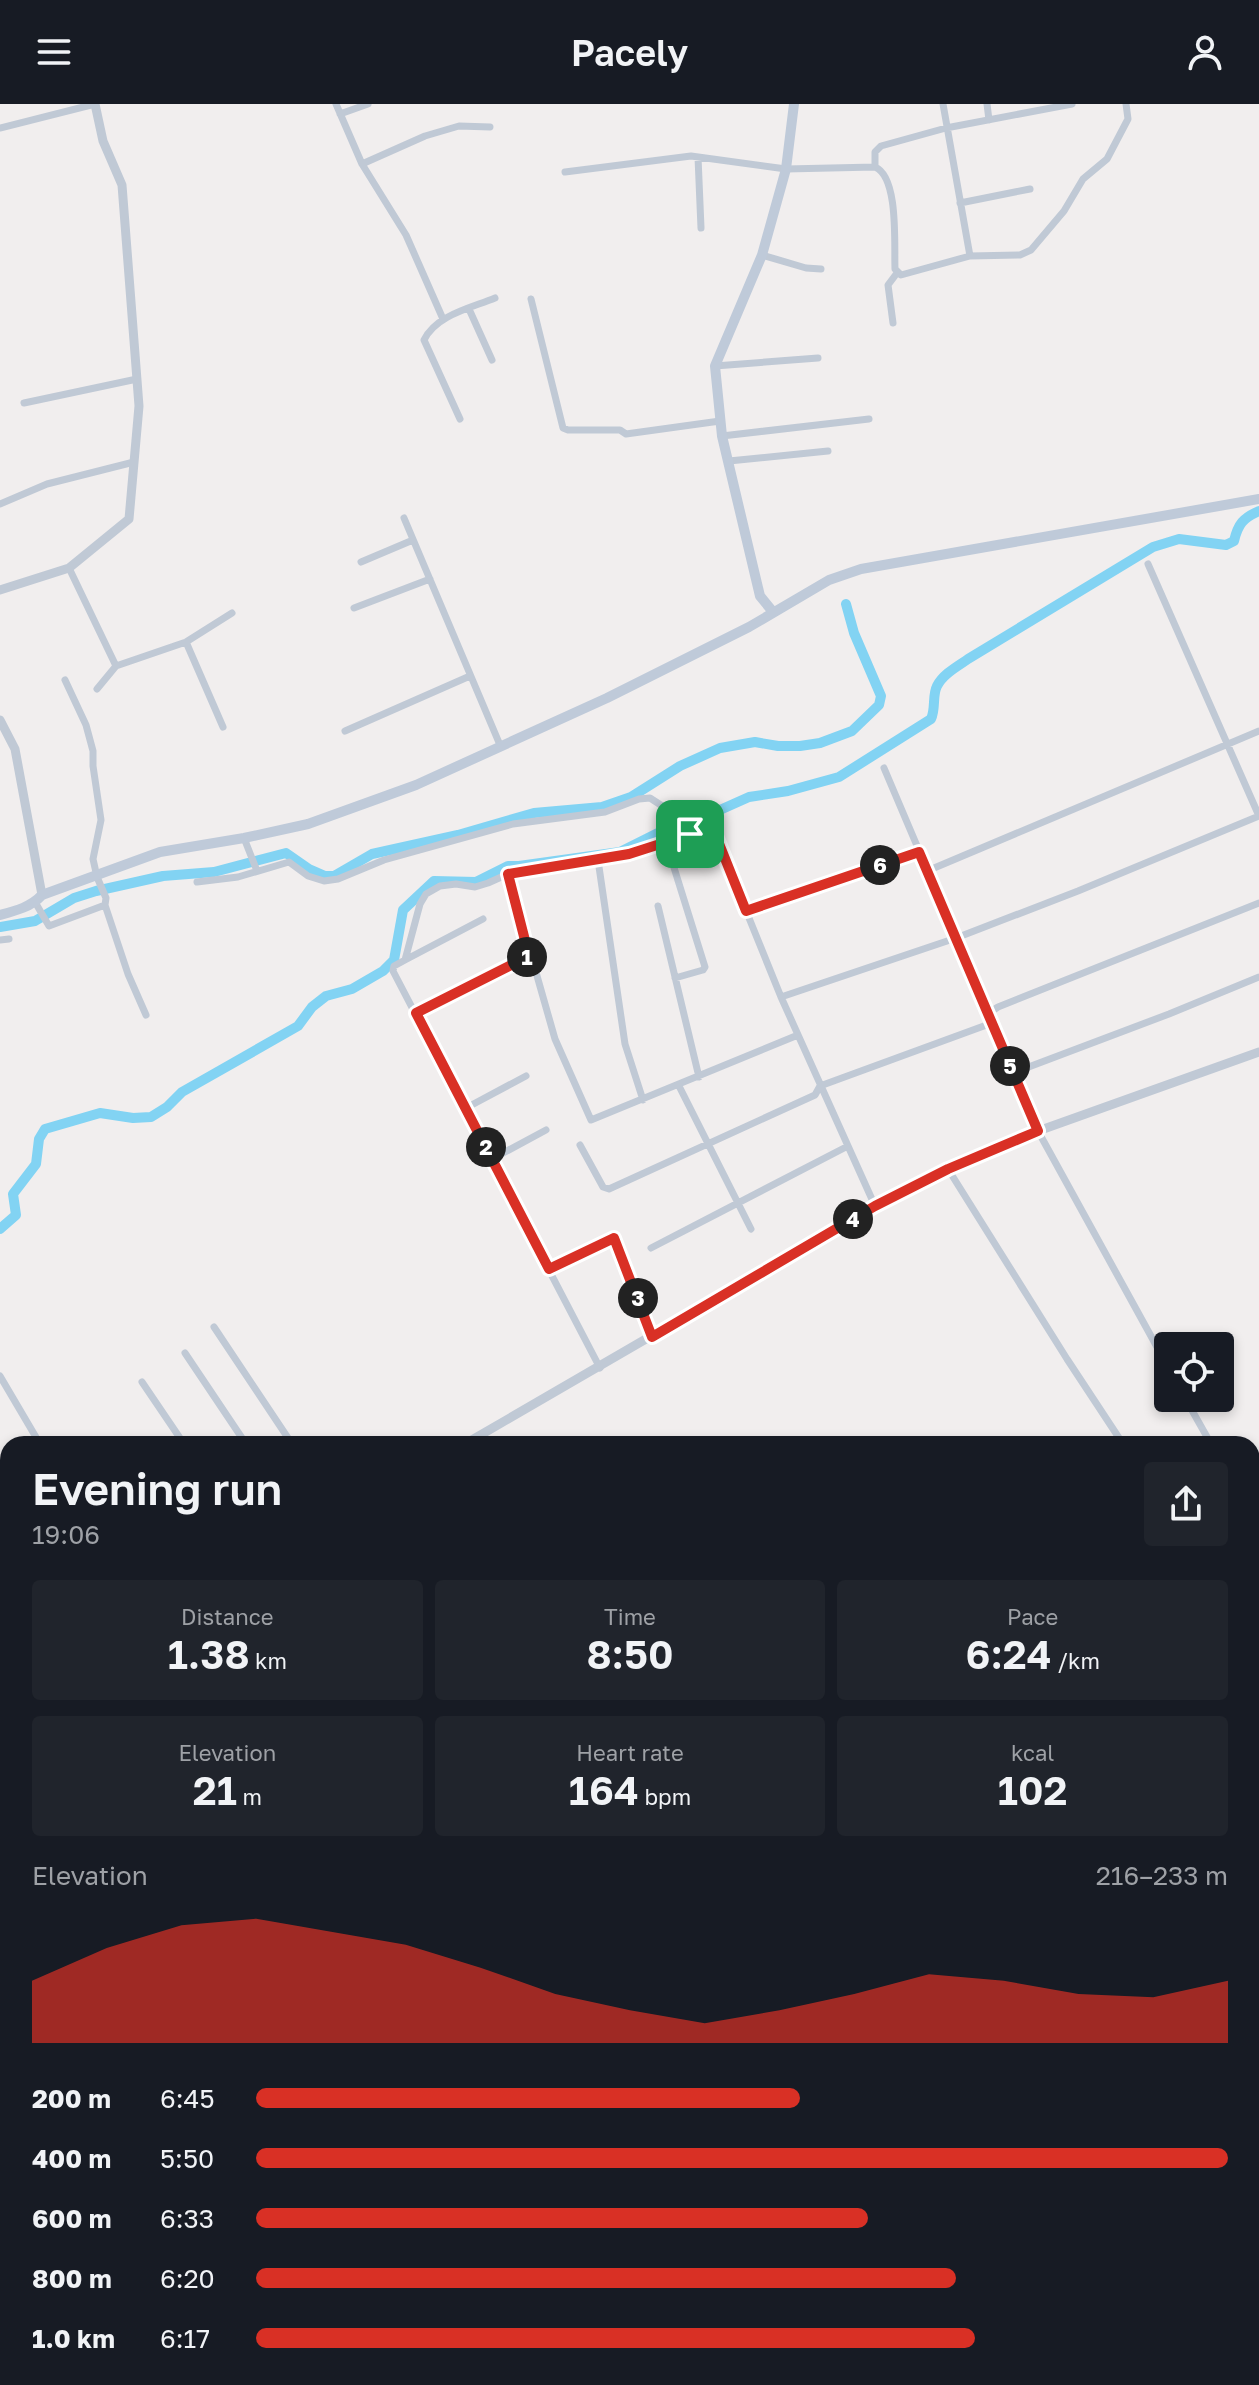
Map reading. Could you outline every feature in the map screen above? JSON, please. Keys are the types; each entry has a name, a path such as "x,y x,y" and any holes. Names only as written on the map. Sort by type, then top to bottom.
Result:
{"main road":[{"path":"773,612 760,596 722,436 715,366 762,255 786,169 794,104"},
{"path":"0,915 98,880 127,862 160,852 308,824 416,785 607,698 749,627 829,580 861,569 1259,499"}],"street":[{"path":"0,128 95,104 103,141 122,185 139,406 129,519 69,568 0,590"},
{"path":"336,104 362,164 406,235 443,319"},
{"path":"340,114 368,104"},
{"path":"943,104 970,256"},
{"path":"987,104 989,120"},
{"path":"875,167 875,152 881,146 946,128 1072,104"},
{"path":"897,273 906,274 970,256 1020,255 1035,247 1064,211 1083,179 1107,159 1128,119 1126,104"},
{"path":"362,164 425,136 459,126 490,127"},
{"path":"698,157 701,228"},
{"path":"565,172 698,157 786,169 875,167 885,173 890,187 897,273"},
{"path":"960,203 1030,189"},
{"path":"762,255 806,268 821,269"},
{"path":"893,323 888,285 897,273"},
{"path":"460,419 424,340 443,319 495,298"},
{"path":"531,299 563,428 620,430 626,434 720,421"},
{"path":"469,309 492,360"},
{"path":"715,366 818,358"},
{"path":"24,403 137,379"},
{"path":"722,436 869,419"},
{"path":"729,461 828,451"},
{"path":"0,504 47,484 134,462"},
{"path":"404,518 500,745"},
{"path":"361,562 413,540"},
{"path":"781,997 956,938 1259,816 1148,564"},
{"path":"69,568 116,666"},
{"path":"354,608 430,579"},
{"path":"97,689 116,666 186,642 232,613"},
{"path":"186,642 223,727"},
{"path":"345,731 470,676"},
{"path":"65,680 86,725 93,751 101,820 93,859 98,880 128,974 146,1015"},
{"path":"0,720 15,749 39,902 49,926 105,901"},
{"path":"927,871 1259,731"},
{"path":"884,768 1038,1131 1154,1342"},
{"path":"197,882 238,877 289,862 308,876 324,881 338,879 384,860 513,824 605,812 639,799 650,798 673,813 684,813 690,834"},
{"path":"405,960 415,919 426,894 448,885 475,887 508,874 629,854 713,829 781,997 875,1206"},
{"path":"244,838 257,871"},
{"path":"666,842 705,967 675,978"},
{"path":"746,911 919,852"},
{"path":"598,860 625,1044 643,1100"},
{"path":"508,874 555,1039 591,1120 798,1035"},
{"path":"992,1023 992,1011 998,1007 1259,903"},
{"path":"658,906 699,1077"},
{"path":"483,919 392,968 600,1368"},
{"path":"416,1013 529,956"},
{"path":"1013,1073 1259,977"},
{"path":"580,1145 606,1190 815,1095 820,1086 992,1023"},
{"path":"479,1436 875,1206 948,1169 1038,1131 1259,1053"},
{"path":"466,1108 526,1076"},
{"path":"679,1086 751,1229"},
{"path":"492,1159 546,1130"},
{"path":"651,1248 848,1146"},
{"path":"948,1169 1118,1436"},
{"path":"549,1269 614,1238 652,1337"},
{"path":"214,1327 287,1436"},
{"path":"185,1353 241,1436"},
{"path":"0,1376 35,1436"},
{"path":"142,1382 179,1436"},
{"path":"1193,1412 1206,1436"}],"waterway":[{"path":"0,1229 16,1215 13,1194 36,1164 39,1139 45,1129 100,1113 133,1118 151,1117 182,1092 298,1026 312,1007 326,996 352,989 383,971 394,960 403,910 434,881 476,882 508,866 620,852 660,832 693,822 749,797 788,791 839,777 931,719 940,682 968,659 1153,547 1179,539 1226,545 1234,541 1242,522 1259,511"},
{"path":"0,927 35,921 74,898 96,891 163,876 214,872 286,853 309,869 325,876 334,876 372,854 458,835 534,813 602,807 631,797 680,766 720,748 755,742 800,746 820,743 852,731 879,705 881,696 854,633 846,604"}],"route":[{"path":"713,829 746,911 919,852 1038,1131 948,1169 875,1206 652,1337 614,1238 549,1269 416,1013 529,956 508,874 629,854 690,834 713,829"}]}
